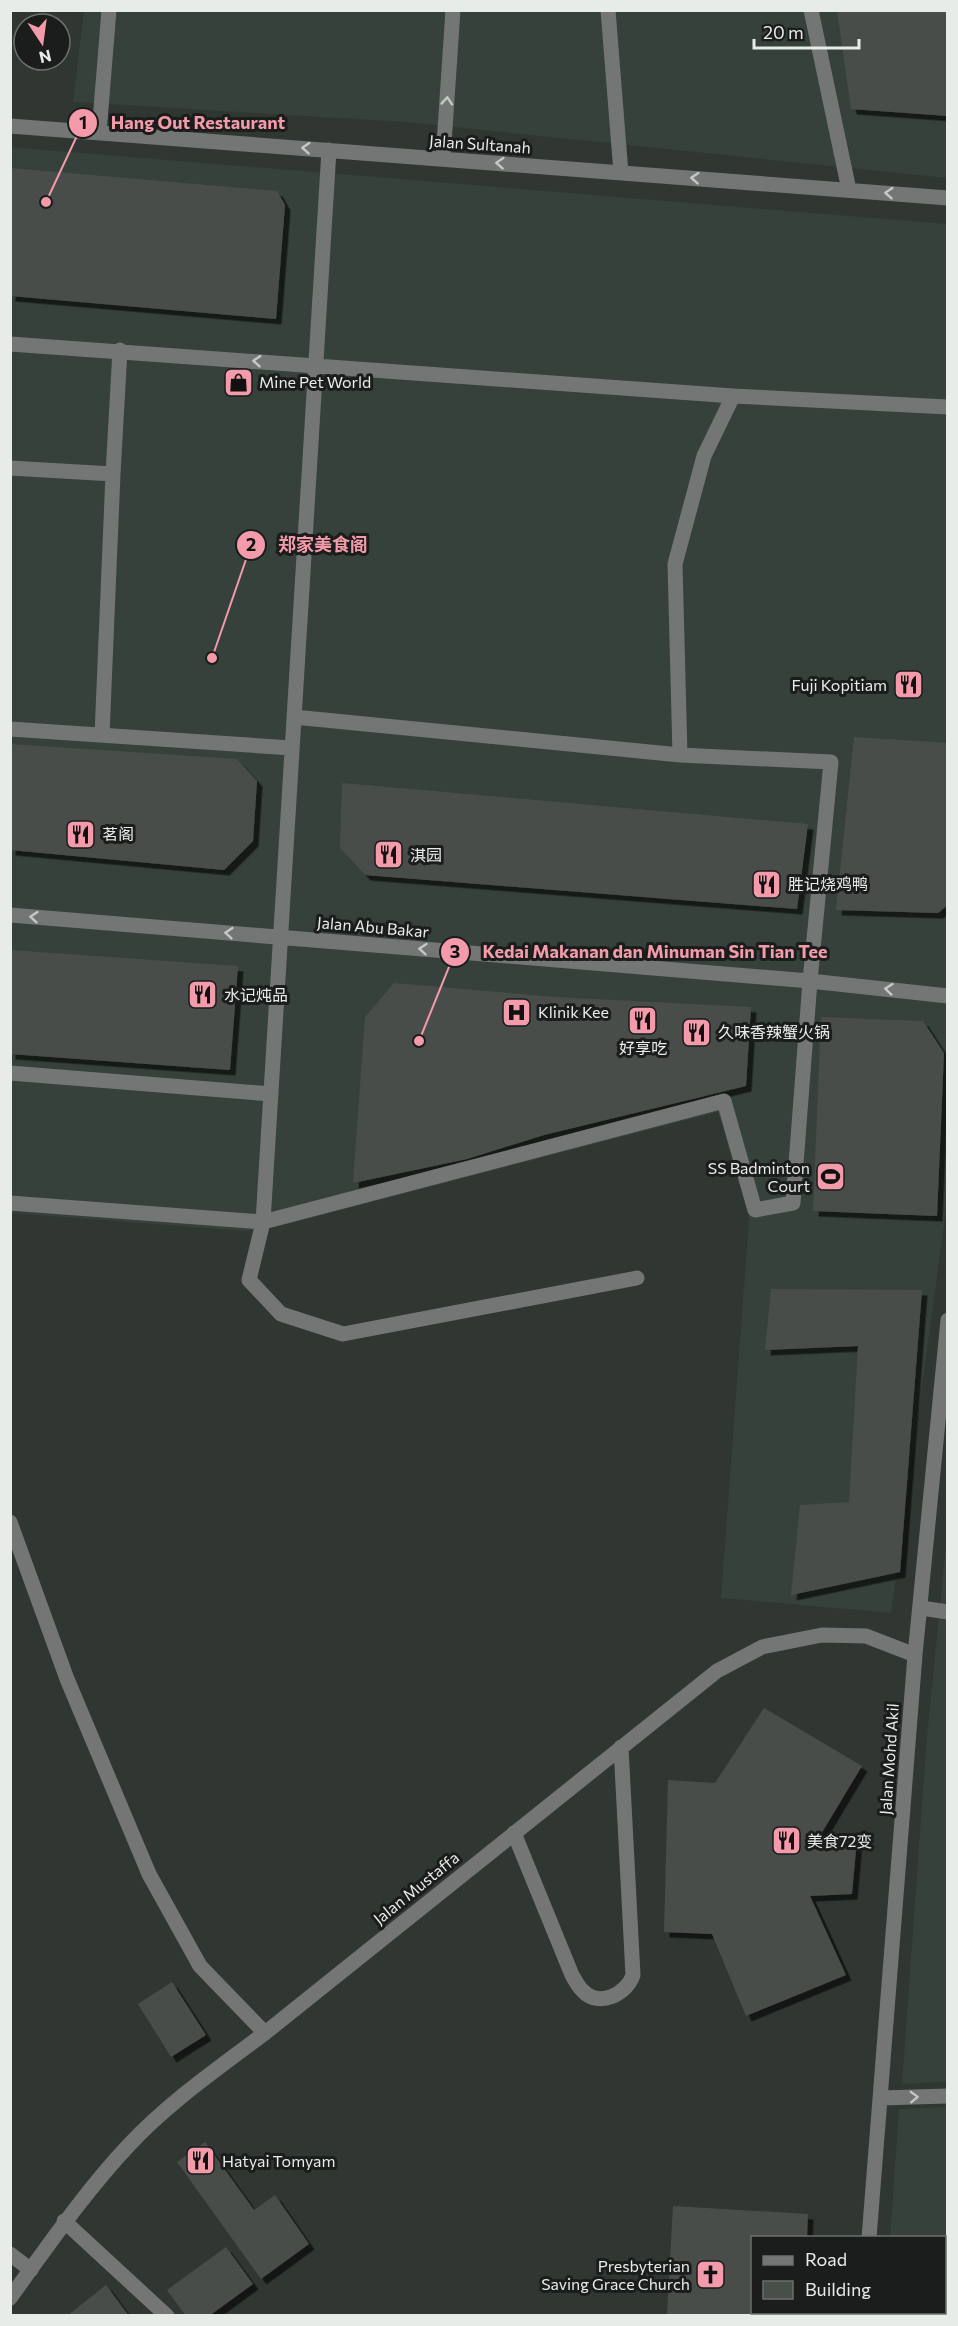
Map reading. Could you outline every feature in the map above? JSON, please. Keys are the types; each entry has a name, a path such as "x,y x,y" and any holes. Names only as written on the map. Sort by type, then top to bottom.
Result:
{"street":[{"path":"99,133 109,10"},
{"path":"442,159 453,10"},
{"path":"608,10 621,173"},
{"path":"811,10 849,190"},
{"name":"Jalan Sultanah","path":"10,126 948,198"},
{"path":"329,150 263,1222 249,1280 281,1314 343,1334 637,1278"},
{"path":"10,344 120,350 733,396 948,406"},
{"path":"102,735 120,350"},
{"path":"680,755 675,564 704,456 733,396"},
{"path":"10,468 113,474"},
{"path":"10,1203 263,1222 724,1101 755,1210 793,1203 810,981 831,762 680,755 294,717"},
{"path":"10,729 291,748"},
{"name":"Jalan Abu Bakar","path":"10,915 810,981 948,996"},
{"path":"10,1073 271,1094"},
{"name":"Jalan Mohd Akil","path":"869,2236 915,1655 948,1320"},
{"path":"10,1522 68,1679 149,1874 200,1966 265,2033"},
{"path":"921,1608 948,1612"},
{"name":"Jalan Mustaffa","path":"10,2298 64,2221 128,2146 188,2091 265,2033 717,1671 762,1647 822,1635 866,1636 915,1655"},
{"path":"514,1833 572,1975 584,1992 599,1999 623,1992 630,1986 633,1975 621,1747"},
{"path":"881,2098 948,2096"},
{"path":"64,2221 167,2316"},
{"path":"10,2254 31,2270"}],"shaded area":[{"path":"84,11 947,11 947,178 405,122 73,102"},
{"path":"10,147 947,224 948,1196 891,1613 721,1598 749,1219 718,1112 272,1228 244,1231 11,1213"},
{"path":"947,1535 947,2082 902,2084 926,1747"},
{"path":"947,2107 947,2315 884,2316 884,2314 946,2314 946,2236 890,2236 899,2109"}],"building":[{"path":"837,10 948,10 948,116 851,109"},
{"path":"10,168 277,191 285,205 276,319 10,296"},
{"path":"854,737 948,743 948,905 938,913 836,910"},
{"path":"10,744 237,759 257,781 253,841 224,870 10,850"},
{"path":"342,783 808,824 797,909 365,875 340,848"},
{"path":"10,950 238,966 230,1070 10,1054"},
{"path":"394,983 555,997 751,1007 746,1086 544,1135 467,1159 353,1183 365,1017"},
{"path":"821,1017 923,1021 944,1053 937,1216 813,1211"},
{"path":"771,1289 922,1290 900,1572 791,1595 800,1505 849,1502 858,1346 765,1350"},
{"path":"764,1708 862,1766 818,1839 857,1839 852,1894 810,1896 846,1975 746,2016 712,1934 664,1932 668,1780 715,1783"},
{"path":"172,1982 206,2035 171,2057 138,2004"},
{"path":"205,2142 254,2210 275,2195 309,2244 261,2279 177,2162"},
{"name":"Presbyterian Saving Grace Church","path":"673,2206 808,2214 807,2236 751,2236 751,2314 802,2314 802,2316 667,2315"},
{"path":"946,2239 948,2239 948,2316 939,2316 939,2314 946,2314"},
{"path":"226,2247 253,2284 209,2316 186,2316 167,2290"},
{"path":"106,2285 129,2316 67,2316"}],"place":[{"name":"Hang Out Restaurant","path":"46,202"},
{"name":"Mine Pet World","path":"238,382"},
{"name":"郑家美食阁","path":"212,658"},
{"name":"Fuji Kopitiam","path":"908,685"},
{"name":"茗阁","path":"81,834"},
{"name":"淇园","path":"389,855"},
{"name":"胜记烧鸡鸭","path":"767,884"},
{"name":"水记炖品","path":"203,995"},
{"name":"Klinik Kee","path":"517,1012"},
{"name":"好享吃","path":"643,1020"},
{"name":"久味香辣蟹火锅","path":"697,1032"},
{"name":"Kedai Makanan dan Minuman Sin Tian Tee","path":"419,1041"},
{"name":"SS Badminton Court","path":"831,1177"},
{"name":"美食72变","path":"786,1841"},
{"name":"Hatyai Tomyam","path":"201,2161"},
{"name":"Presbyterian Saving Grace Church","path":"711,2275"}]}
